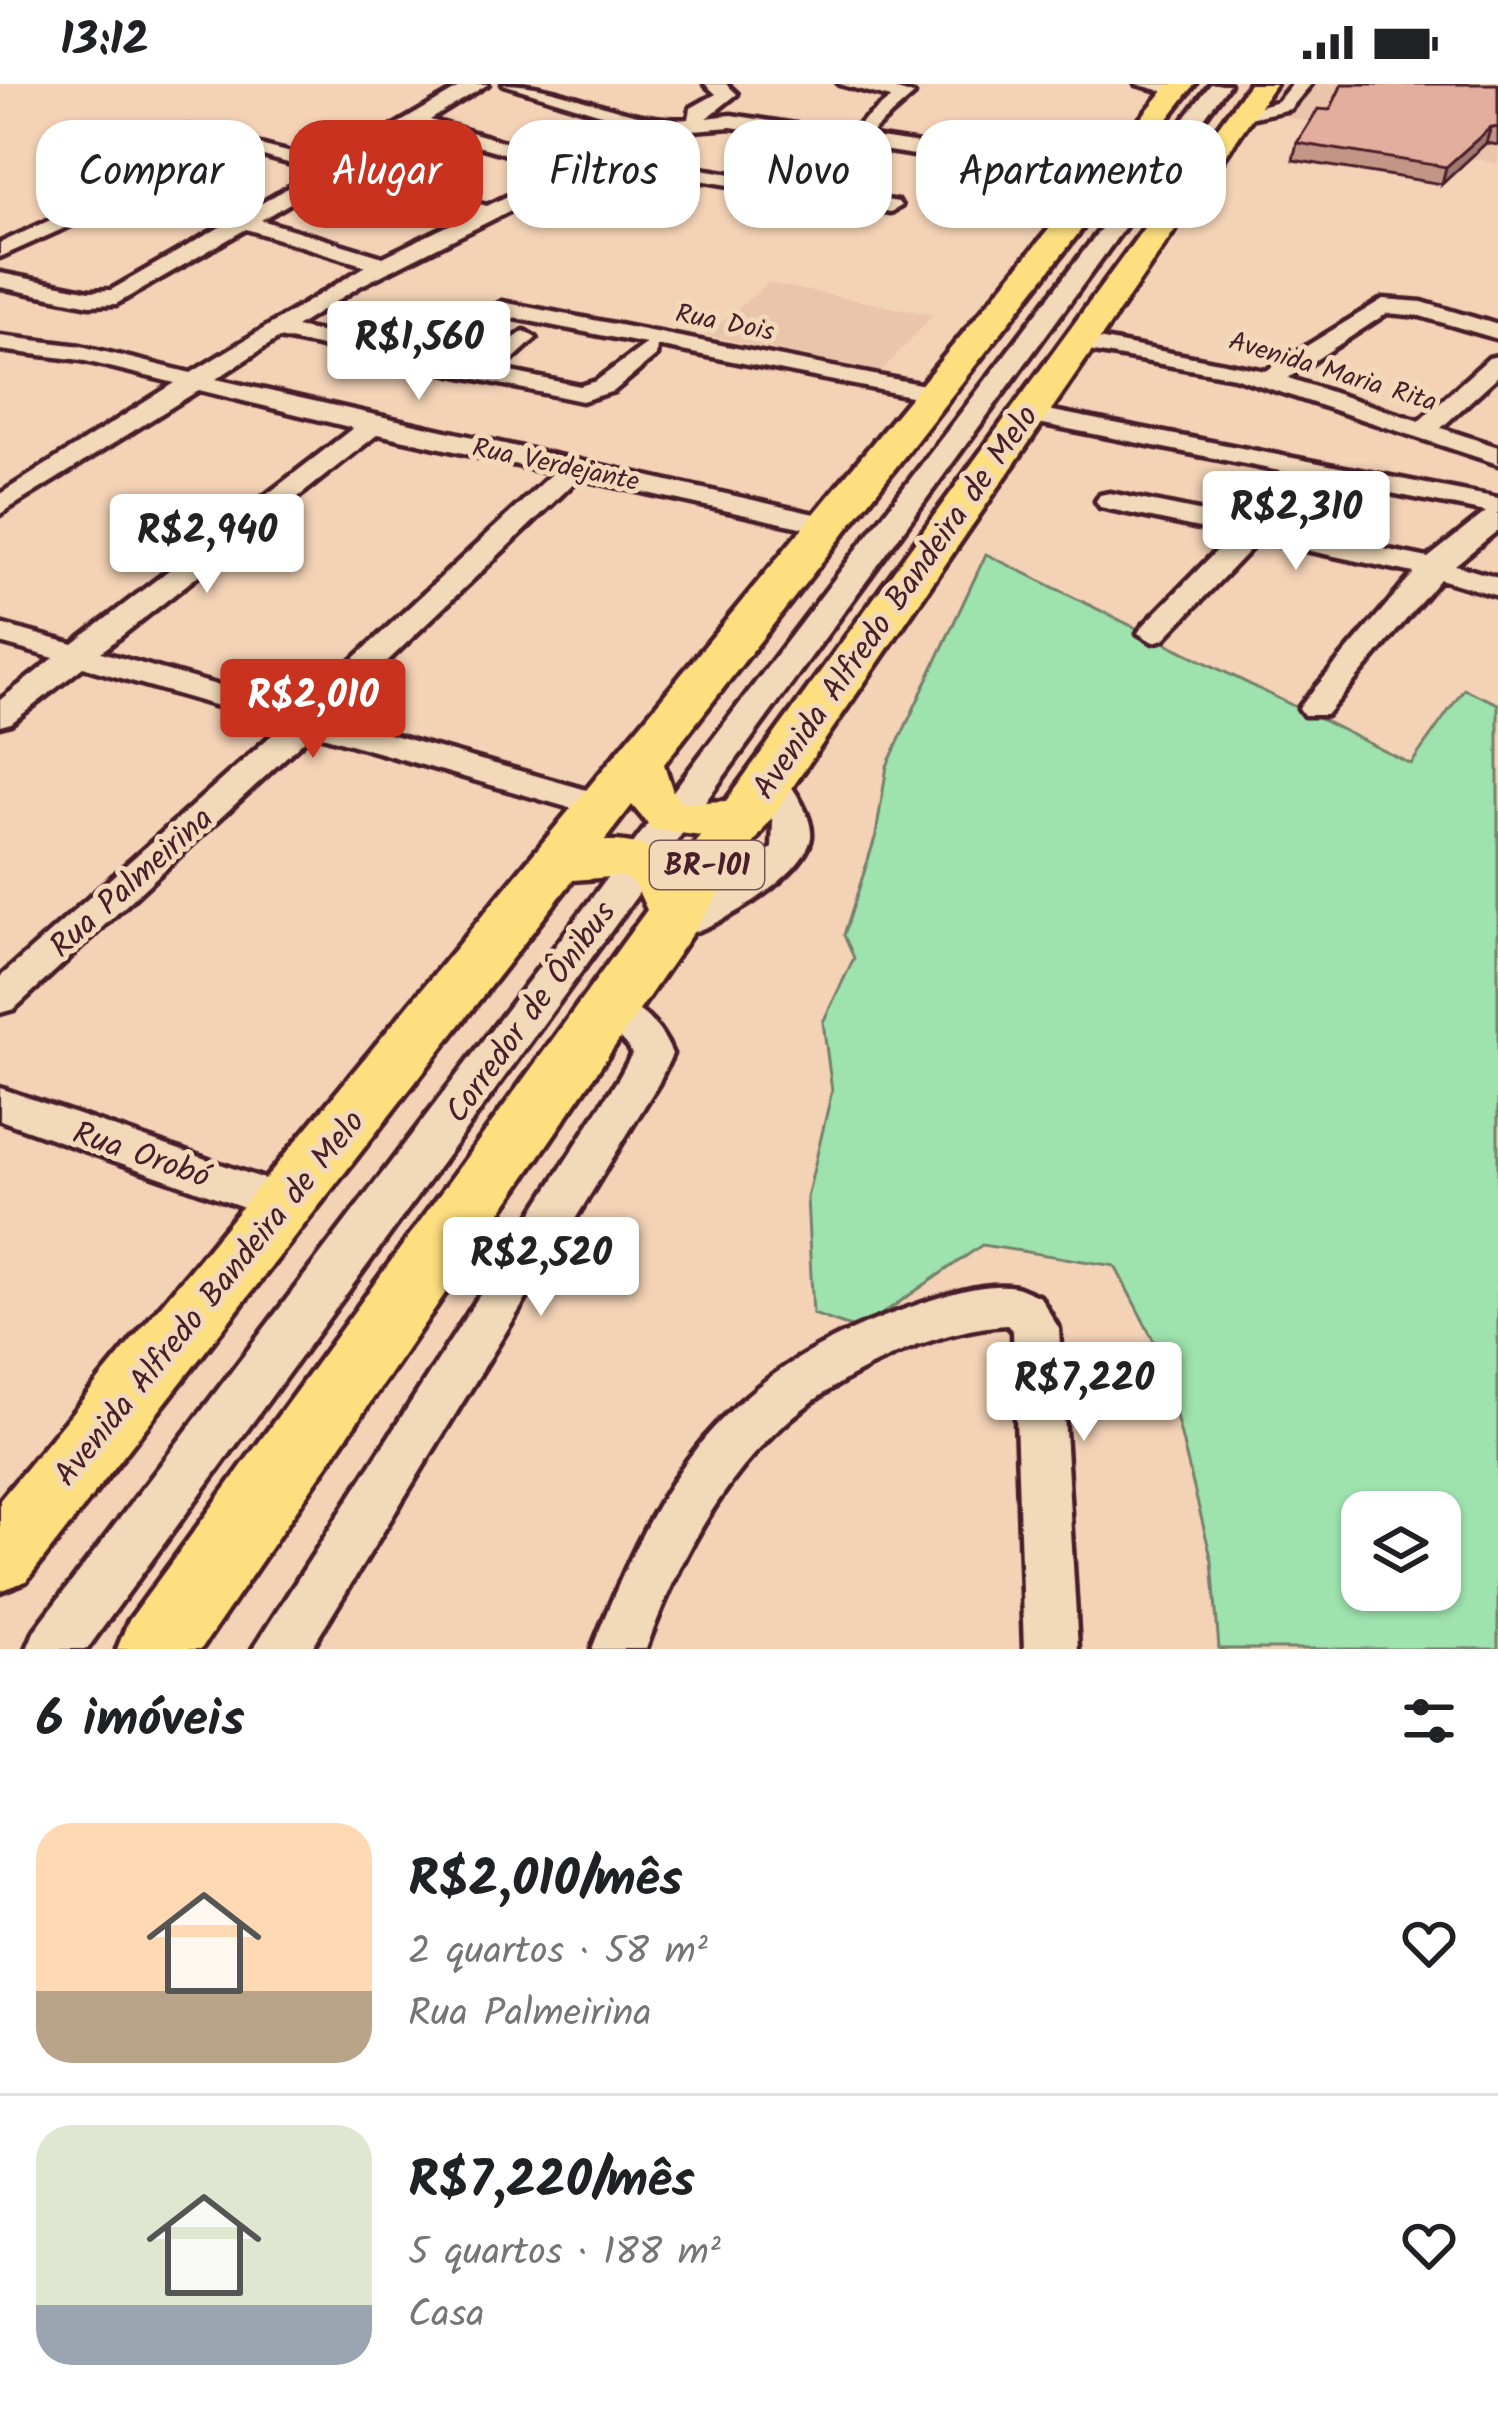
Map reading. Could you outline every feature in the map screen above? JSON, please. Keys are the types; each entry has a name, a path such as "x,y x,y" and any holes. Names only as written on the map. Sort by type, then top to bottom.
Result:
{"highway":[{"name":"Avenida Alfredo Bandeira de Melo","path":"1172,120 1204,90"},
{"name":"Avenida Alfredo Bandeira de Melo","path":"155,1649 1077,342 1204,90"},
{"name":"Avenida Alfredo Bandeira de Melo","path":"0,1556 1070,228"},
{"path":"640,763 650,796 669,818 720,821 756,794"},
{"path":"552,869 622,857 640,860 658,874 666,923"}],"street":[{"path":"414,120 479,84"},
{"path":"512,84 640,120"},
{"path":"699,120 697,112 728,94 713,84"},
{"path":"848,84 904,95 874,120"},
{"path":"1204,90 1285,105 1302,84"},
{"path":"573,101 603,90"},
{"name":"Corredor de Ônibus","path":"53,1649 640,860 1204,90"},
{"path":"0,506 383,264 507,203"},
{"path":"483,212 487,213"},
{"path":"265,227 383,264"},
{"path":"0,251 51,228"},
{"path":"0,280 90,298 116,297 234,228"},
{"path":"1270,379 1383,306 1422,309 1498,332"},
{"name":"Rua Dois","path":"502,309 936,394"},
{"path":"372,351 422,317"},
{"path":"275,330 582,394 605,386 648,351"},
{"path":"482,374 524,338"},
{"name":"Avenida Maria Rita","path":"1077,342 1270,379 1498,456"},
{"name":"Rua Verdejante","path":"0,343 46,346 373,425 832,526"},
{"path":"1423,430 1498,363"},
{"path":"1027,414 1498,506"},
{"path":"0,716 373,425"},
{"name":"Rua Palmeirina","path":"0,999 305,722 574,468"},
{"path":"1110,501 1434,568 1498,587"},
{"path":"1315,708 1434,568 1498,516"},
{"path":"1153,633 1251,532"},
{"path":"0,633 603,806"},
{"path":"280,1649 637,1084 652,1054 648,1041 640,1029 605,1010"},
{"name":"Rua Orobó","path":"0,1104 283,1203"},
{"path":"619,1649 700,1485 760,1411 853,1353 937,1318 1014,1303 1026,1310 1036,1329 1051,1649"}],"shaded area":[{"path":"1277,84 1498,85 1498,164 1261,111"},
{"path":"768,283 933,315 881,372 706,335"}],"green space":[{"path":"986,554 1411,764 1464,689 1498,704 1498,1649 1219,1649 1212,1561 1161,1355 1115,1266 982,1245 859,1330 813,1314 807,1198 832,1091 823,1022 854,958 844,935 876,835 887,766"}],"building":[{"path":"1342,84 1498,84 1498,128 1491,127 1446,167 1297,143 1318,109 1330,110"}]}
